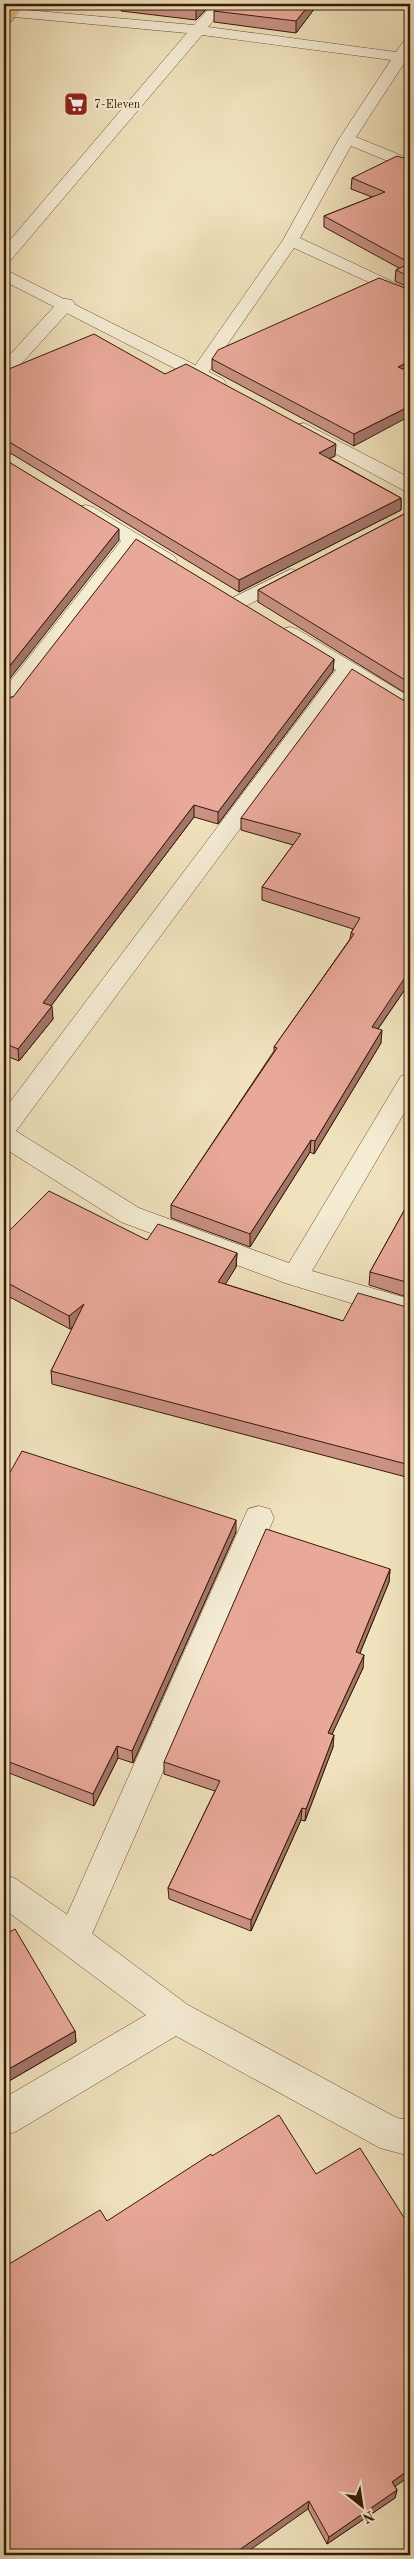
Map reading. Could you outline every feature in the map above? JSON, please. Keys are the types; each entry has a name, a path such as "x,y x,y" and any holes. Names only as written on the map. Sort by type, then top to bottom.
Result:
{"street":[{"path":"4,258 200,30 220,4"},
{"path":"9,13 408,51 347,139 291,240 198,373"},
{"path":"347,139 410,164"},
{"path":"291,240 410,296"},
{"path":"4,274 66,304 232,391"},
{"path":"4,372 66,304"},
{"path":"292,423 410,486"},
{"path":"68,500 182,568"},
{"path":"4,703 133,539"},
{"path":"307,566 247,607 349,667 410,706"},
{"path":"4,1128 349,667"},
{"path":"295,1276 410,1082"},
{"path":"4,1136 130,1215 295,1276 410,1310"},
{"path":"73,1939 259,1518"},
{"path":"4,1890 73,1939 176,2017 393,2135 410,2138"},
{"path":"4,2118 176,2017"}],"building":[{"path":"152,4 201,4 196,9"},
{"path":"221,4 310,4 296,21 214,11"},
{"path":"397,156 410,160 410,263 324,216 385,192 352,178"},
{"path":"410,263 410,277 396,270"},
{"path":"379,278 410,290 410,361 398,367 410,372 410,406 354,434 212,359 218,350"},
{"path":"94,334 165,374 186,364 192,367 336,444 319,453 401,498 239,580 11,443 4,441 4,371"},
{"path":"4,459 119,529 4,673"},
{"path":"410,511 410,683 258,590"},
{"path":"136,539 334,659 218,812 194,805 43,1003 52,1006 18,1049 4,1043 4,698 13,697"},
{"path":"352,669 403,700 410,701 410,970 372,1027 382,1030 315,1141 311,1140 250,1234 171,1205 277,1048 274,1047 354,934 351,933 360,918 262,887 301,834 241,818"},
{"path":"49,1191 147,1240 158,1224 237,1253 218,1282 343,1321 358,1293 410,1308 410,1465 51,1371 84,1304 69,1316 4,1281 4,1236"},
{"path":"410,1200 410,1283 370,1272"},
{"path":"22,1451 236,1520 132,1751 117,1746 93,1794 4,1760 4,1483"},
{"path":"266,1529 390,1569 356,1652 364,1655 328,1733 334,1735 306,1809 302,1808 251,1920 168,1888 220,1781 164,1762"},
{"path":"15,1929 75,2031 7,2070 4,2063 4,1935"},
{"path":"279,2115 316,2174 360,2148 410,2227 410,2469 392,2482 397,2490 329,2537 309,2501 232,2555 4,2555 4,2267 100,2210 107,2221 211,2154 212,2156"}],"place":[{"name":"7-Eleven","path":"76,104"}]}
